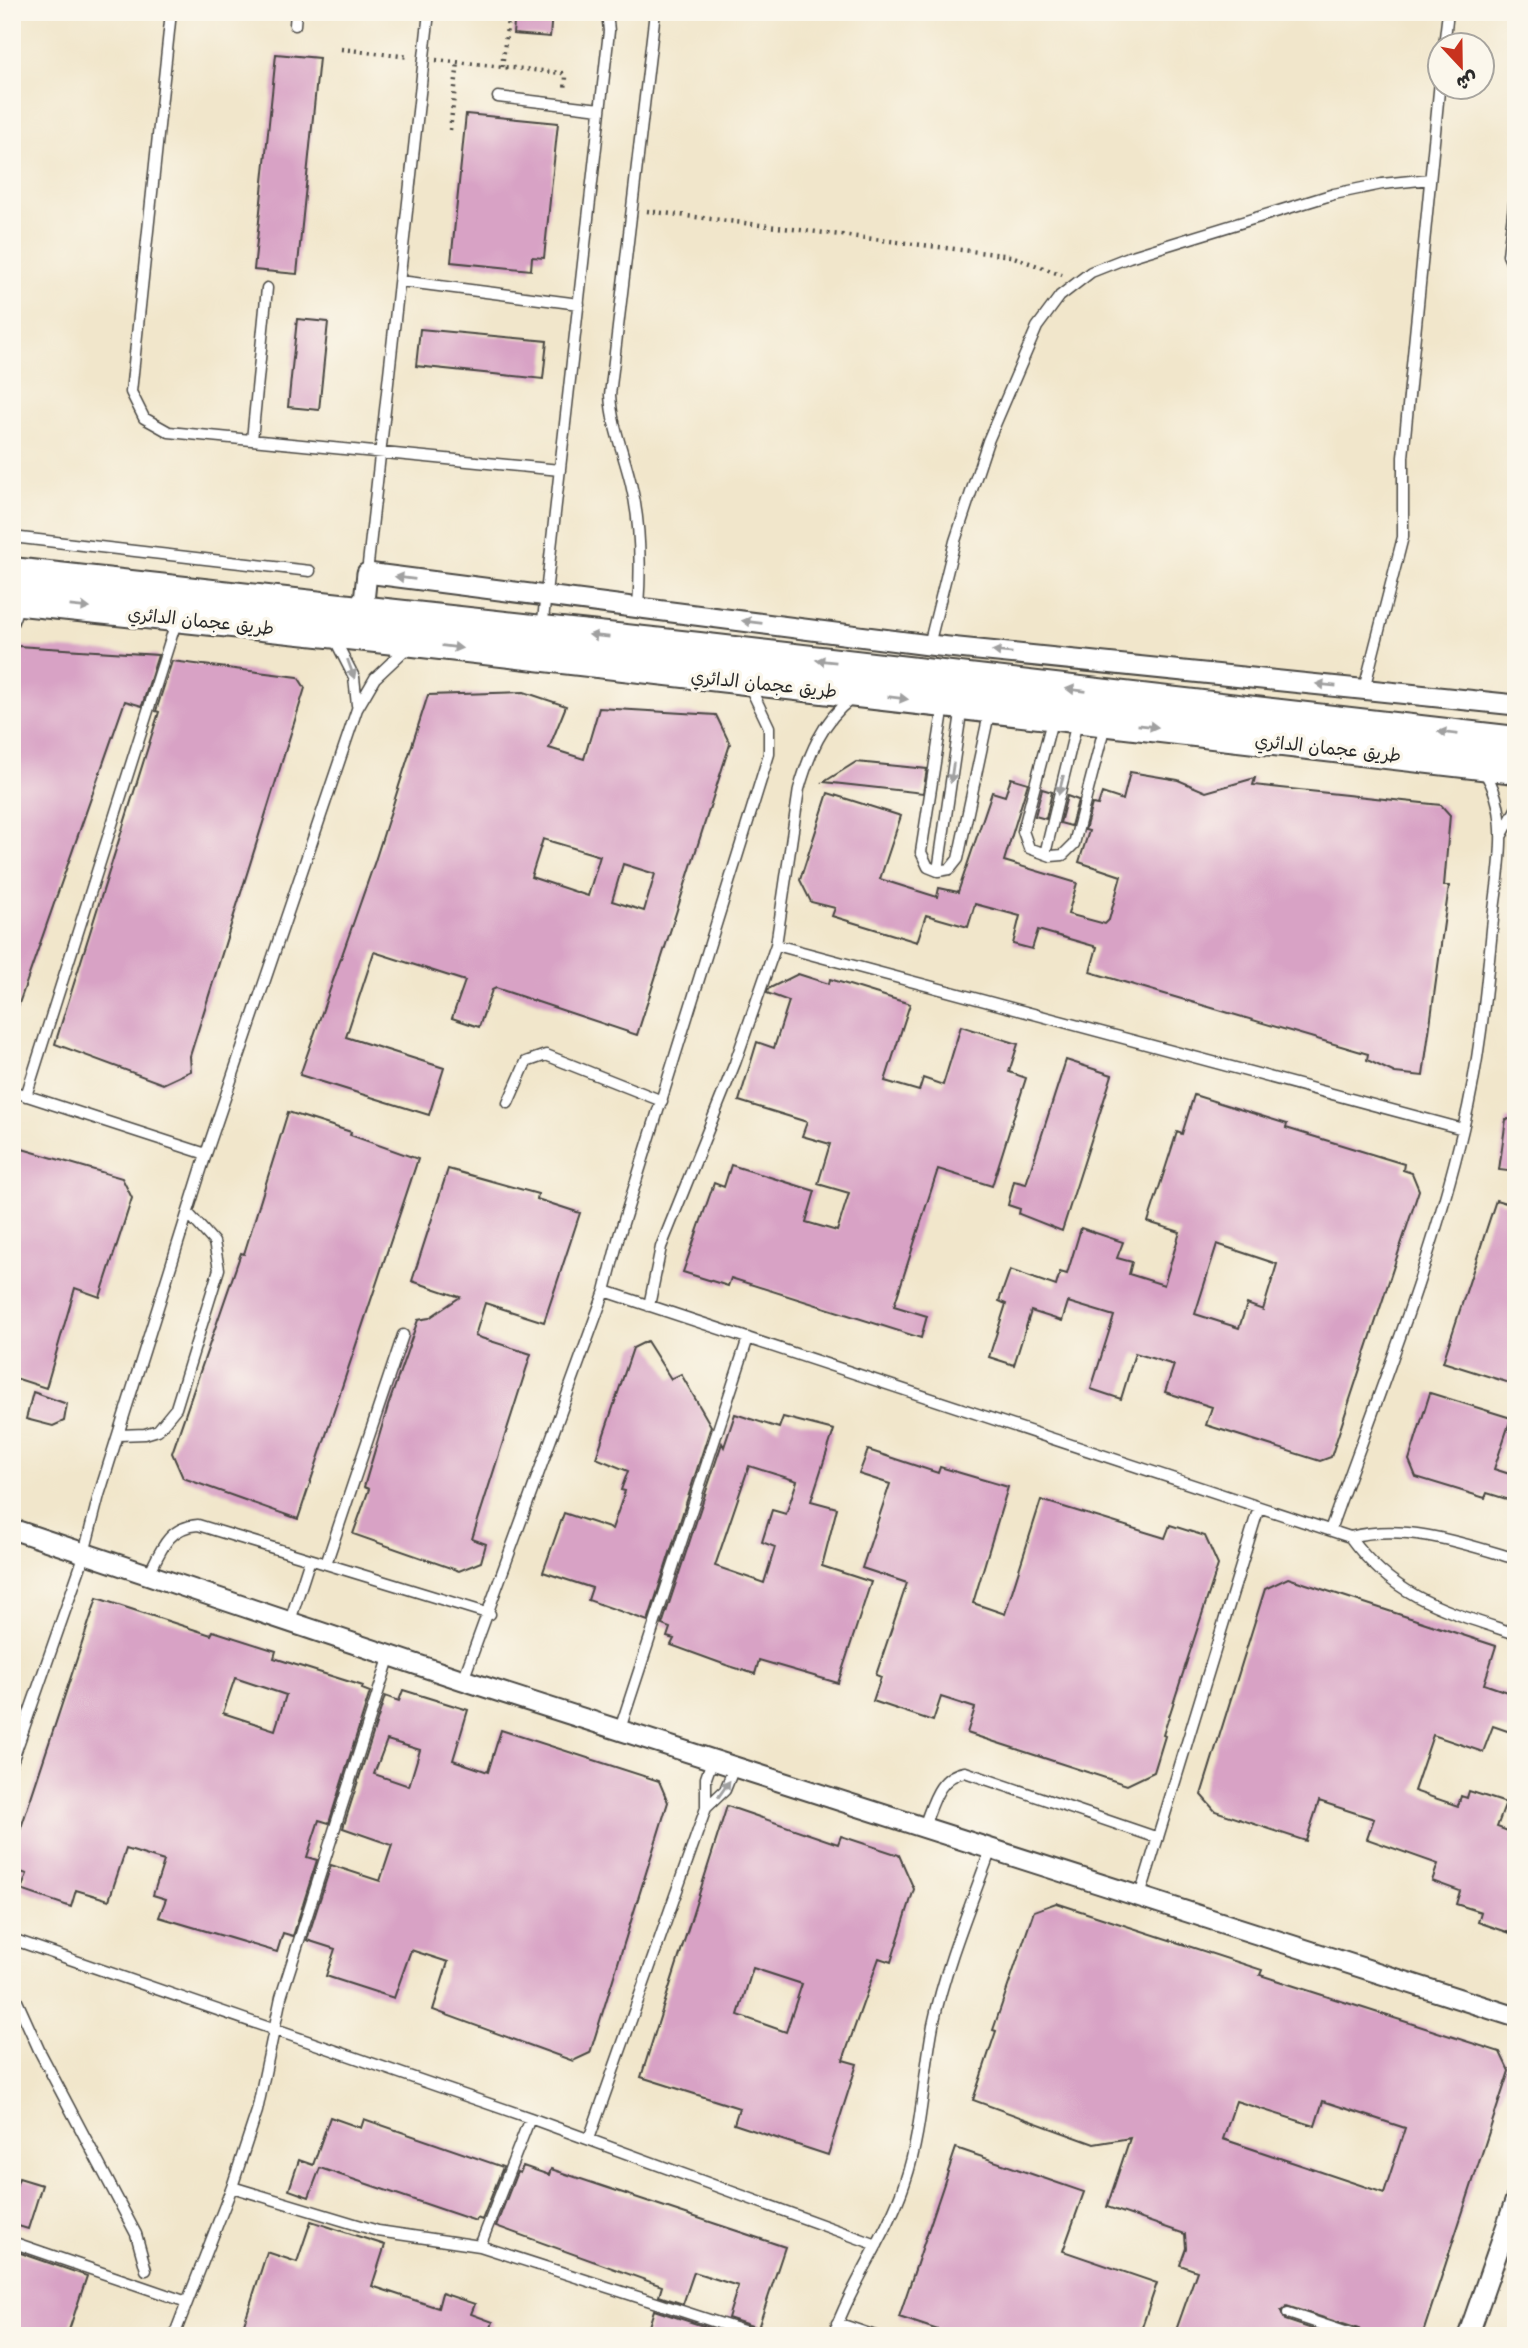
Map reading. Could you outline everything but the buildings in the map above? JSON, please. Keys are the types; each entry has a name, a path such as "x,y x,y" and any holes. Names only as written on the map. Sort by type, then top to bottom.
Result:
{"main road":[{"name":"طريق عجمان الدائري","path":"12,572 1516,741"},
{"name":"طريق عجمان الدائري","path":"15,608 178,618 414,642 1516,769"}],"street":[{"path":"363,611 367,573 929,645 1516,705"},
{"path":"12,1529 463,1680 1516,2017"},
{"path":"1468,2336 1516,2199"}],"lane":[{"path":"170,12 131,392 137,411 160,429 560,470"},
{"path":"295,25 296,12"},
{"path":"367,573 378,452 400,281 429,12"},
{"path":"542,630 609,30 607,12"},
{"path":"638,607 640,567 637,517 624,458 614,429 610,395 654,12"},
{"path":"1446,32 1448,12"},
{"path":"498,97 600,109"},
{"path":"1364,689 1403,537 1403,457 1438,102"},
{"path":"929,645 971,490 1007,392 1037,327 1047,311 1074,283 1110,263 1334,194 1382,184 1430,179"},
{"path":"1516,188 1508,255 1516,273"},
{"path":"400,281 579,304"},
{"path":"252,440 267,288"},
{"path":"12,537 310,571"},
{"path":"26,1096 178,618"},
{"path":"331,634 352,669 357,709"},
{"path":"12,1762 78,1574 82,1552 206,1154 357,709 375,678 414,642"},
{"path":"463,1680 490,1614 605,1291 769,754 769,727 747,681"},
{"path":"649,1306 661,1247 735,1063 776,945 799,789 805,770 826,726 858,694"},
{"path":"953,705 922,847 924,863 938,871 950,869 958,859 990,708"},
{"path":"938,871 953,705"},
{"path":"1065,717 1024,826 1026,843 1034,851 1045,854 1063,855 1074,844 1106,722"},
{"path":"1045,854 1065,717"},
{"path":"1330,1530 1428,1250 1463,1129 1482,1030 1502,835 1495,795 1478,764"},
{"path":"1502,835 1516,808"},
{"path":"776,945 1463,1129"},
{"path":"508,1103 526,1062 546,1055 662,1101"},
{"path":"12,1091 206,1154"},
{"path":"119,1435 145,1434 158,1430 172,1416 192,1358 219,1269 214,1242 188,1213"},
{"path":"605,1291 1350,1537 1381,1574 1400,1589 1443,1610 1516,1634"},
{"path":"326,1564 403,1335"},
{"path":"620,1729 748,1338"},
{"path":"1140,1896 1259,1507"},
{"path":"149,1574 169,1536 188,1526 198,1525 490,1614"},
{"path":"1350,1537 1373,1531 1423,1535 1516,1559"},
{"path":"290,1621 310,1559"},
{"path":"174,2336 232,2187 257,2111 285,1984 390,1655"},
{"path":"589,2139 706,1808 706,1778 713,1758"},
{"path":"706,1808 725,1790 735,1765"},
{"path":"924,1826 947,1778 965,1772 1158,1838"},
{"path":"833,2336 906,2180 927,2057 943,1986 991,1848"},
{"path":"12,1939 530,2118 877,2245"},
{"path":"12,1990 40,2052 136,2234 146,2270"},
{"path":"480,2246 530,2118"},
{"path":"232,2187 378,2231 480,2246 759,2336"},
{"path":"12,2242 187,2302"},
{"path":"1287,2313 1357,2336"},
{"path":"837,2323 875,2336"}],"path":[{"path":"502,67 509,12"},
{"path":"341,49 562,73 566,80 563,105"},
{"path":"450,130 458,62"},
{"path":"631,209 1012,256 1044,266 1074,283"}]}
